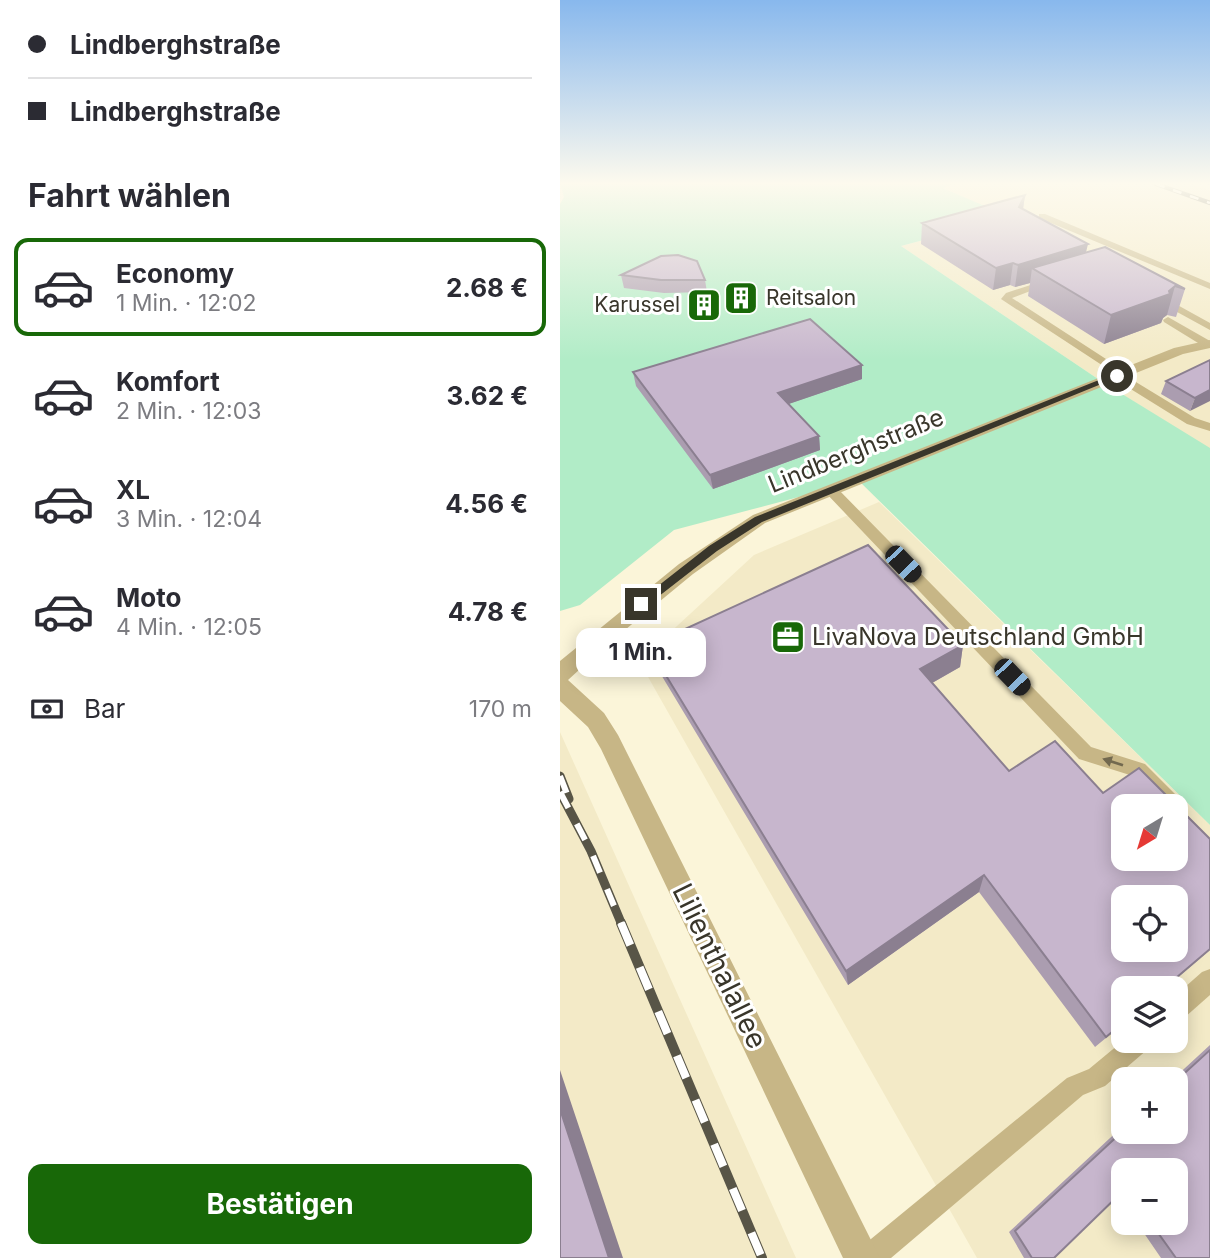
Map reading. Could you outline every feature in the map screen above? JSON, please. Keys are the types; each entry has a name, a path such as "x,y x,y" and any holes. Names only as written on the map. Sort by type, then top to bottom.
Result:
{"street":[{"name":"Lindberghstraße","path":"560,674 604,634 713,549 759,519 1209,338"},
{"name":"Lilienthalallee","path":"560,687 596,720 610,742 862,1258"}],"lane":[{"path":"1106,243 1210,286"},
{"path":"1057,279 1009,295 1006,299 1191,421 1210,427"},
{"path":"1152,294 1209,338"},
{"path":"1168,320 1209,338"},
{"path":"830,489 1085,753 1139,770 1163,794"},
{"path":"1188,819 1193,824"},
{"path":"1188,1000 1210,981"},
{"path":"870,1258 1075,1086 1097,1078 1126,1053"}],"shaded area":[{"path":"914,243 1210,243 1210,449 1101,381 901,246"},
{"path":"879,502 1178,794 1111,794 1111,872 1188,872 1188,804 1210,825 1210,1258 977,1258 639,661 754,555"},
{"path":"560,732 796,1258 560,1258"}],"green space":[{"path":"560,243 913,243 901,246 1101,381 1210,448 1210,825 1188,803 1188,794 1178,794 859,481 674,530 580,605 560,611"}],"building":[{"path":"954,243 1088,244 1018,265 1013,263 996,268"},
{"path":"1105,247 1185,289 1175,286 1169,291 1170,294 1111,315 1032,268"},
{"path":"678,255 697,261 705,280 661,280 621,275 661,256"},
{"path":"810,319 862,365 778,393 819,436 710,475 633,372"},
{"path":"1210,360 1210,390 1195,398 1166,381"},
{"path":"868,545 963,645 920,669 1009,771 1055,741 1103,793 1139,768 1165,794 1111,794 1111,872 1188,872 1188,817 1210,839 1210,949 1178,976 1111,976 1111,1033 1106,1037 984,875 846,971 648,646"},
{"path":"1210,1050 1210,1258 1176,1258 1160,1235 1188,1235 1188,1158 1111,1158 1111,1203 1054,1258 1032,1258 1015,1231 1111,1142 1188,1144 1188,1070"},
{"path":"560,1109 609,1258 560,1258"}],"railway":[{"path":"560,776 569,799"},
{"path":"560,792 591,851 622,925"},
{"path":"621,923 762,1258"}],"place":[{"name":"Reitsalon","path":"741,298"},
{"name":"Karussel","path":"704,305"},
{"name":"LivaNova Deutschland GmbH","path":"788,637"}],"route":[{"path":"641,604 713,549 759,519 1117,376"}]}
